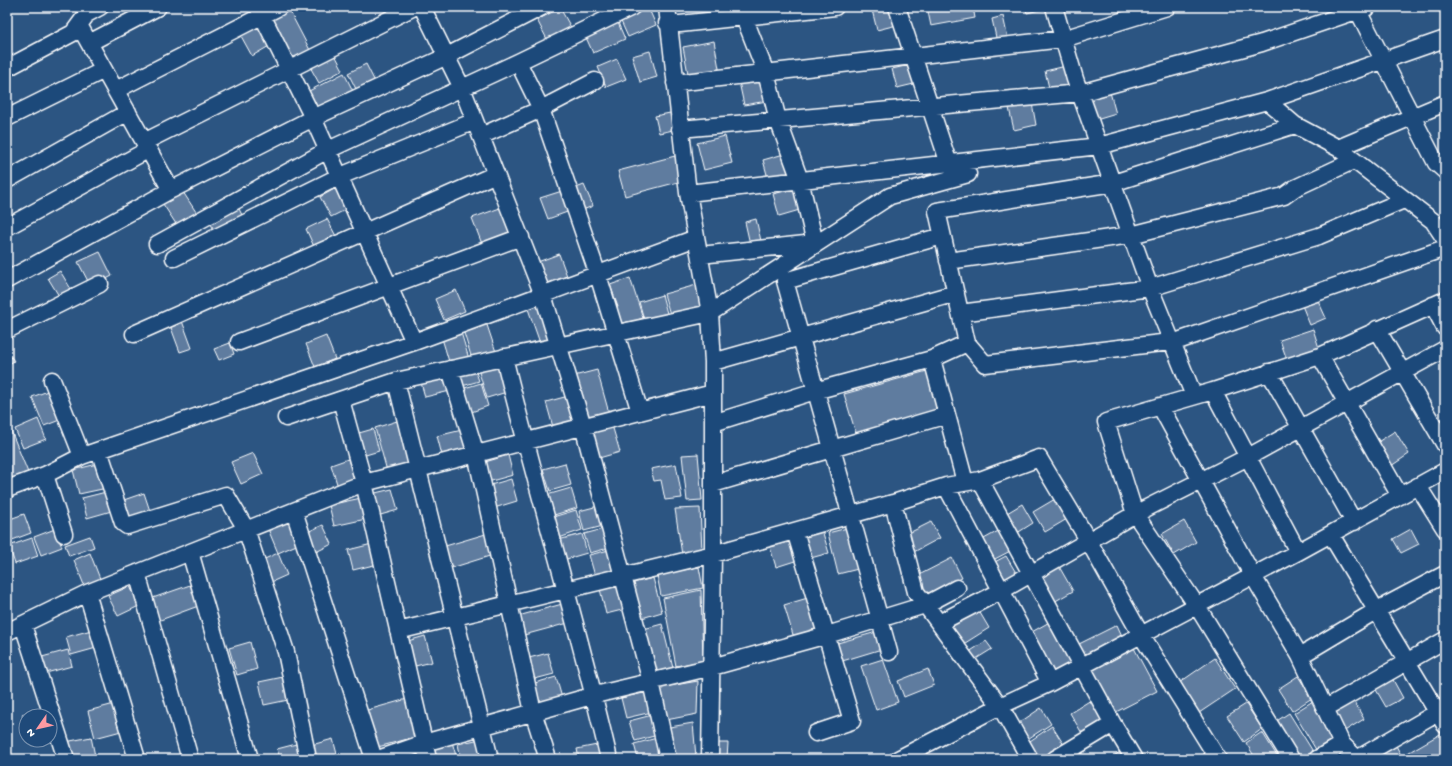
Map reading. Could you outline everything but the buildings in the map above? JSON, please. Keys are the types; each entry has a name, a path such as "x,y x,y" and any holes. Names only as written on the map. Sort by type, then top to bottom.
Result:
{"street":[{"path":"7,68 73,33 87,14 100,7"},
{"path":"89,43 158,7"},
{"path":"116,90 260,11 279,7"},
{"path":"7,227 142,153 148,140 414,7"},
{"path":"422,7 462,88 544,295 583,426 623,576 668,759"},
{"path":"9,274 170,190 313,118 447,56 542,7"},
{"path":"157,244 326,151 518,62 632,7"},
{"path":"667,15 680,24 744,12 835,7"},
{"path":"897,7 949,164"},
{"path":"1054,7 1080,93 1150,288 1194,396"},
{"path":"675,83 1064,39 1167,7"},
{"path":"680,129 1080,93 1262,43 1361,8 1412,117 1436,163 1445,171"},
{"path":"260,11 287,70 313,118 326,151 414,342"},
{"path":"744,12 766,73 778,120 800,180 815,244"},
{"path":"667,15 688,193 710,313 713,362 713,554 710,759"},
{"path":"79,25 170,190"},
{"path":"688,193 1100,146 1267,101 1445,39"},
{"path":"518,62 541,109 598,275 640,412"},
{"path":"7,118 104,70"},
{"path":"481,136 541,109 595,81"},
{"path":"1267,101 1295,125 1338,148 1404,200 1439,217 1445,239"},
{"path":"1338,148 1445,103"},
{"path":"7,180 128,112"},
{"path":"174,258 338,177 475,121"},
{"path":"1295,125 1113,183 937,211 967,343 985,364 1178,341 1445,248"},
{"path":"948,261 1131,235 1284,196 1295,188 1353,161"},
{"path":"134,334 496,174"},
{"path":"286,418 396,381 710,313 890,196 968,174"},
{"path":"960,312 1150,288 1319,236 1404,200"},
{"path":"889,652 785,281 942,236"},
{"path":"238,342 388,285 521,237"},
{"path":"7,489 45,475 82,456 414,342 696,238"},
{"path":"700,255 815,244"},
{"path":"7,330 100,284"},
{"path":"713,362 800,336 956,293"},
{"path":"1291,759 1197,606 1135,514 1106,422 1212,391 1320,356 1377,329 1439,303 1445,328"},
{"path":"1377,329 1445,445"},
{"path":"713,423 815,391 932,358 967,343"},
{"path":"939,623 1001,591 1135,514 1248,457 1445,349"},
{"path":"1320,356 1400,496"},
{"path":"504,357 525,442 567,590 609,759"},
{"path":"932,358 947,415 972,481 1031,573 1113,724 1134,759"},
{"path":"450,369 476,454 511,604 533,712 548,759"},
{"path":"1268,372 1354,522"},
{"path":"52,380 82,456"},
{"path":"396,381 490,759"},
{"path":"1212,391 1298,552"},
{"path":"7,632 87,593 364,483 713,393"},
{"path":"341,400 364,483 428,759"},
{"path":"1160,406 1253,576 1300,656 1342,744 1357,759 1443,715 1408,662 1331,535"},
{"path":"713,484 832,451 947,415"},
{"path":"99,450 123,523 127,526 226,495 246,529 286,652 308,759"},
{"path":"398,631 713,554 946,486 972,481 1039,458 1088,540 1140,635 1218,759"},
{"path":"898,759 1000,706 1050,683 1197,606 1331,535 1445,471"},
{"path":"45,475 64,534"},
{"path":"946,486 1050,683"},
{"path":"1418,486 1445,529"},
{"path":"892,503 916,592 1000,706 1030,759"},
{"path":"294,511 374,759"},
{"path":"795,531 852,722 816,733"},
{"path":"190,552 250,759"},
{"path":"136,573 190,759"},
{"path":"1300,656 1377,610 1445,574"},
{"path":"378,759 424,743 594,695 712,667 827,635 925,605 957,588"},
{"path":"87,593 137,759"},
{"path":"23,625 66,759"},
{"path":"1326,708 1445,640"},
{"path":"1055,759 1113,724"},
{"path":"1317,759 1342,744"}]}
